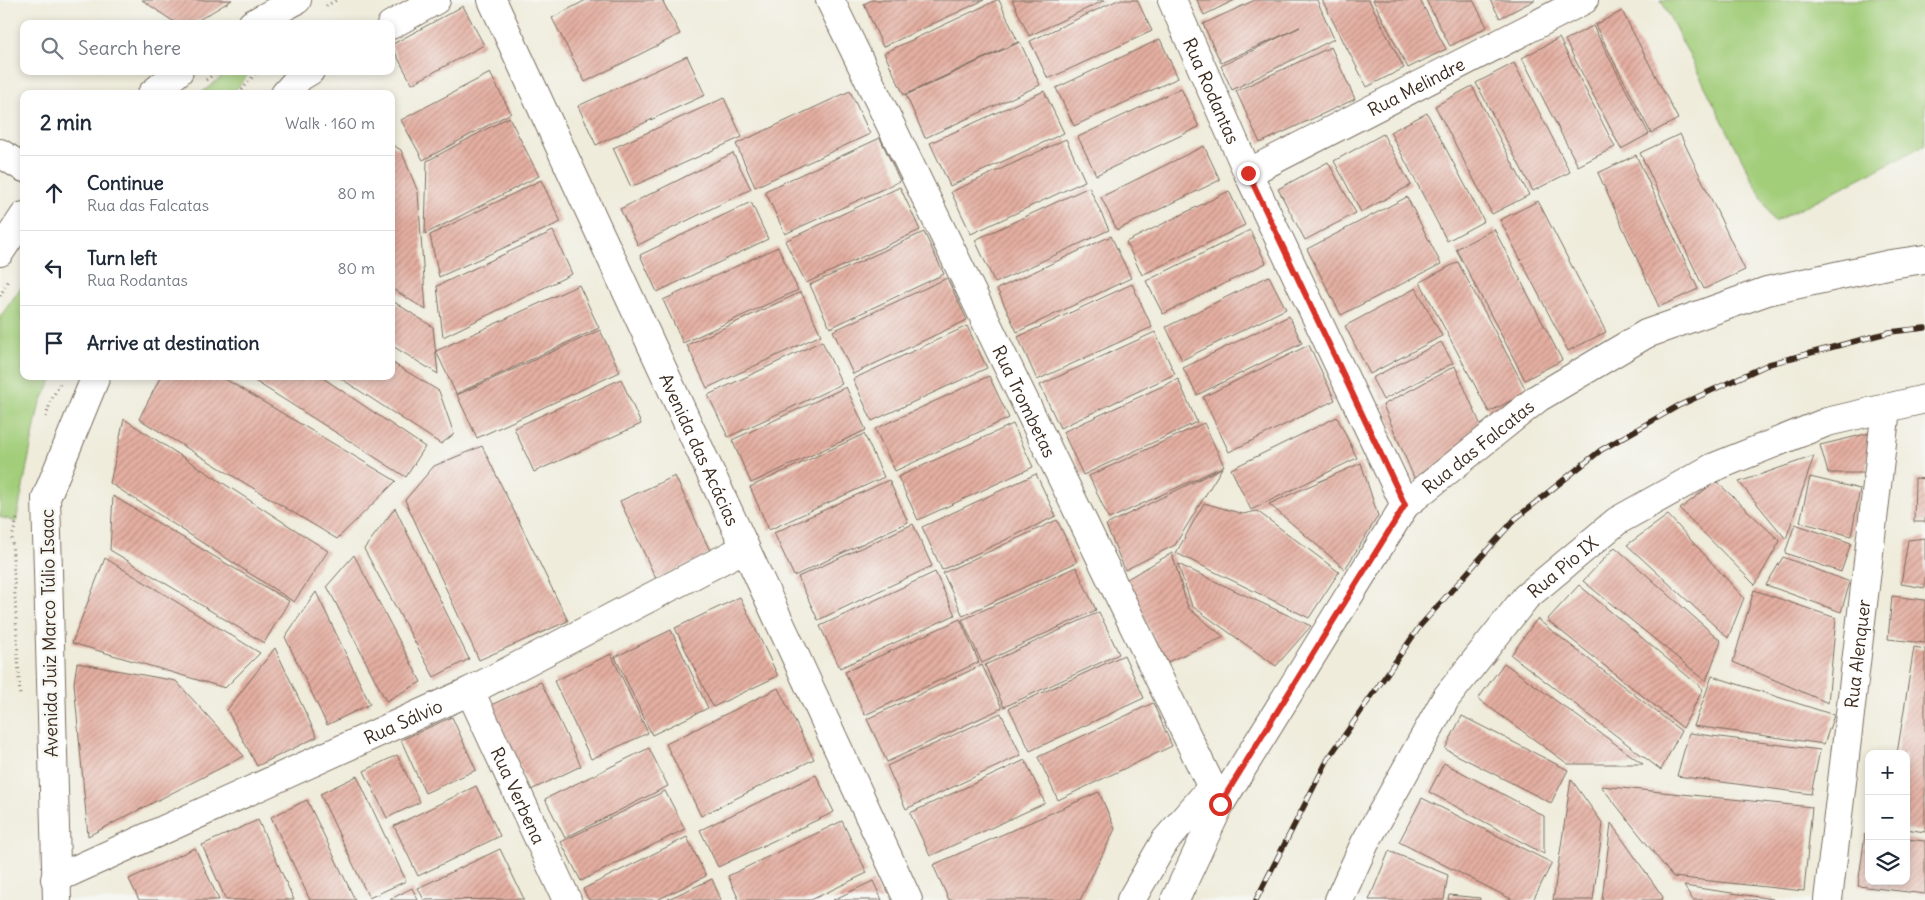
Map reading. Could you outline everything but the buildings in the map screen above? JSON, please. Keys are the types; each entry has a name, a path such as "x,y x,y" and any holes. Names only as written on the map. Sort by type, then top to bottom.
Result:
{"street":[{"path":"260,20 297,0"},
{"path":"395,23 436,0"},
{"name":"Rua Trombetas","path":"830,0 1216,796"},
{"name":"Rua Rodantas","path":"1172,0 1248,173 1405,505"},
{"name":"Rua Melindre","path":"1248,173 1584,0"},
{"name":"Avenida das Acácias","path":"493,2 908,900"},
{"path":"157,90 174,75"},
{"path":"289,90 303,75"},
{"path":"0,153 20,166"},
{"path":"0,252 20,222"},
{"name":"Rua das Falcatas","path":"1175,900 1216,796 1405,505 1538,398 1646,334 1767,291 1891,264 1925,259"},
{"name":"Avenida Juiz Marco Túlio Isaac","path":"56,890 46,498 94,380"},
{"name":"Rua Pio IX","path":"1339,900 1365,843 1446,698 1526,597 1617,521 1712,468 1826,422 1925,399"},
{"name":"Rua Alenquer","path":"1828,900 1886,409"},
{"name":"Rua Sálvio","path":"56,890 470,691 745,548"},
{"name":"Rua Verbena","path":"470,691 567,900"},
{"path":"1131,900 1165,841 1216,796"}],"path":[{"path":"242,90 254,75"}],"green space":[{"path":"1661,0 1925,0 1925,145 1774,222"},
{"path":"224,75 248,75 235,90 205,90"},
{"path":"20,289 20,380 52,380 39,406 16,522 0,517 0,317"}],"railway":[{"path":"1256,900 1328,759 1420,626 1515,519 1601,450 1678,406 1769,364 1890,332 1925,328"}],"route":[{"path":"1220,804 1405,505 1248,173"}]}
